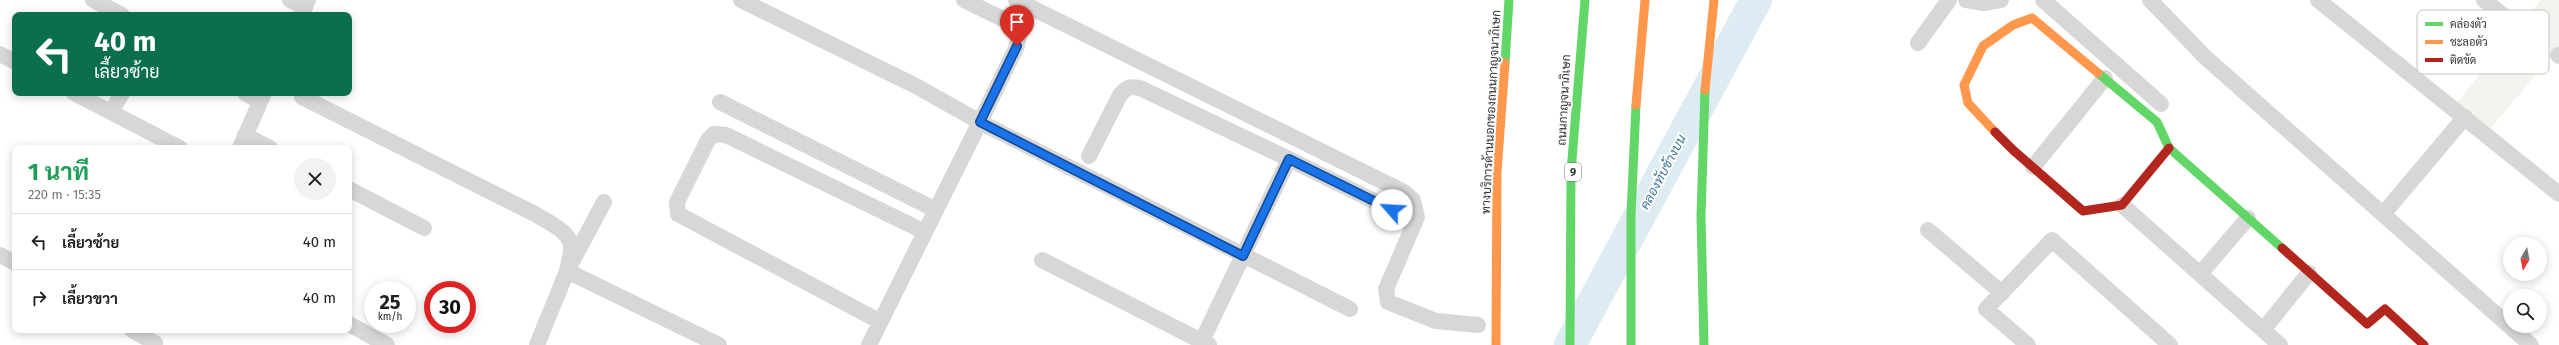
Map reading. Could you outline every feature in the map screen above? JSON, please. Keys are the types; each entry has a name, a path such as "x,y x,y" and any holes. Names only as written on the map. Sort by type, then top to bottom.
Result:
{"main road":[{"name":"ทางบริการด้านนอกของถนนกาญจนาภิเษก","path":"1496,345 1496,172 1509,0"},
{"name":"ถนนกาญจนาภิเษก","path":"1570,345 1570,225 1577,64 1585,0"},
{"path":"1631,345 1630,241 1638,67 1645,0"},
{"path":"1704,345 1699,248 1704,97 1714,0"},
{"path":"2169,148 2122,205 2083,211 2033,167 1968,104 1964,85 1983,46 2013,25 2032,18 2156,122 2169,148 2367,324 2385,309 2424,345"}],"street":[{"path":"93,0 116,12"},
{"path":"290,0 304,7"},
{"path":"869,345 879,321 1017,46 1019,35 1013,24 964,0"},
{"path":"1016,0 1404,192 1413,200 1417,217 1386,289 1388,302 1436,321 1478,325"},
{"path":"1918,43 1949,0"},
{"path":"1966,0 1984,3 2001,0"},
{"path":"2043,0 2161,104"},
{"path":"2151,0 2211,62 2384,213 2531,345"},
{"path":"2318,0 2559,194"},
{"path":"2484,0 2496,10"},
{"path":"747,1 916,86 980,122 1350,309"},
{"path":"0,54 12,60"},
{"path":"2033,167 2105,78"},
{"path":"1089,156 1120,95 1126,88 1140,88 1392,210"},
{"path":"80,96 174,145"},
{"path":"112,112 120,96"},
{"path":"302,97 534,214 557,228 566,236 571,245 567,271"},
{"path":"256,145 243,142 262,98"},
{"path":"720,102 936,210"},
{"path":"2384,213 2465,117"},
{"path":"879,321 678,214 677,202 708,140 714,134 726,135 925,232"},
{"path":"1042,260 1204,344 1243,256 1289,159"},
{"path":"352,191 424,228"},
{"path":"537,345 567,271 604,202"},
{"path":"2122,205 2280,345"},
{"path":"2200,274 2248,218"},
{"path":"1928,230 2002,293"},
{"path":"2028,345 1986,309 2052,240 2170,345"},
{"path":"0,255 12,261"},
{"path":"567,271 719,345"},
{"path":"2263,330 2309,273"},
{"path":"352,326 387,345"},
{"path":"140,333 156,339"}],"shaded area":[{"path":"2541,0 2559,0 2559,47 2549,59 2549,10 2533,10"},
{"path":"2480,74 2536,74 2487,133 2454,106"}],"waterway":[{"name":"คลองทับช้างบน","path":"1570,345 1756,0"}],"traffic: fast":[{"path":"1505,63 1509,0"},
{"path":"1570,345 1571,172 1585,0"},
{"path":"2098,73 2157,122 2169,148 2282,248"},
{"path":"1704,345 1701,216 1705,90"},
{"path":"1631,345 1631,215 1636,105"}],"traffic: slow":[{"path":"1636,105 1645,0"},
{"path":"1705,90 1714,0"},
{"path":"1995,132 1968,103 1964,85 1983,46 2013,25 2032,18 2098,73"},
{"path":"1496,345 1497,172 1505,63"}],"traffic: jam":[{"path":"1995,132 2013,150 2083,211 2122,205 2169,148"},
{"path":"2282,248 2367,324 2385,309 2424,345"}],"route":[{"path":"1017,46 980,122 1243,256 1289,159 1392,210"}]}
